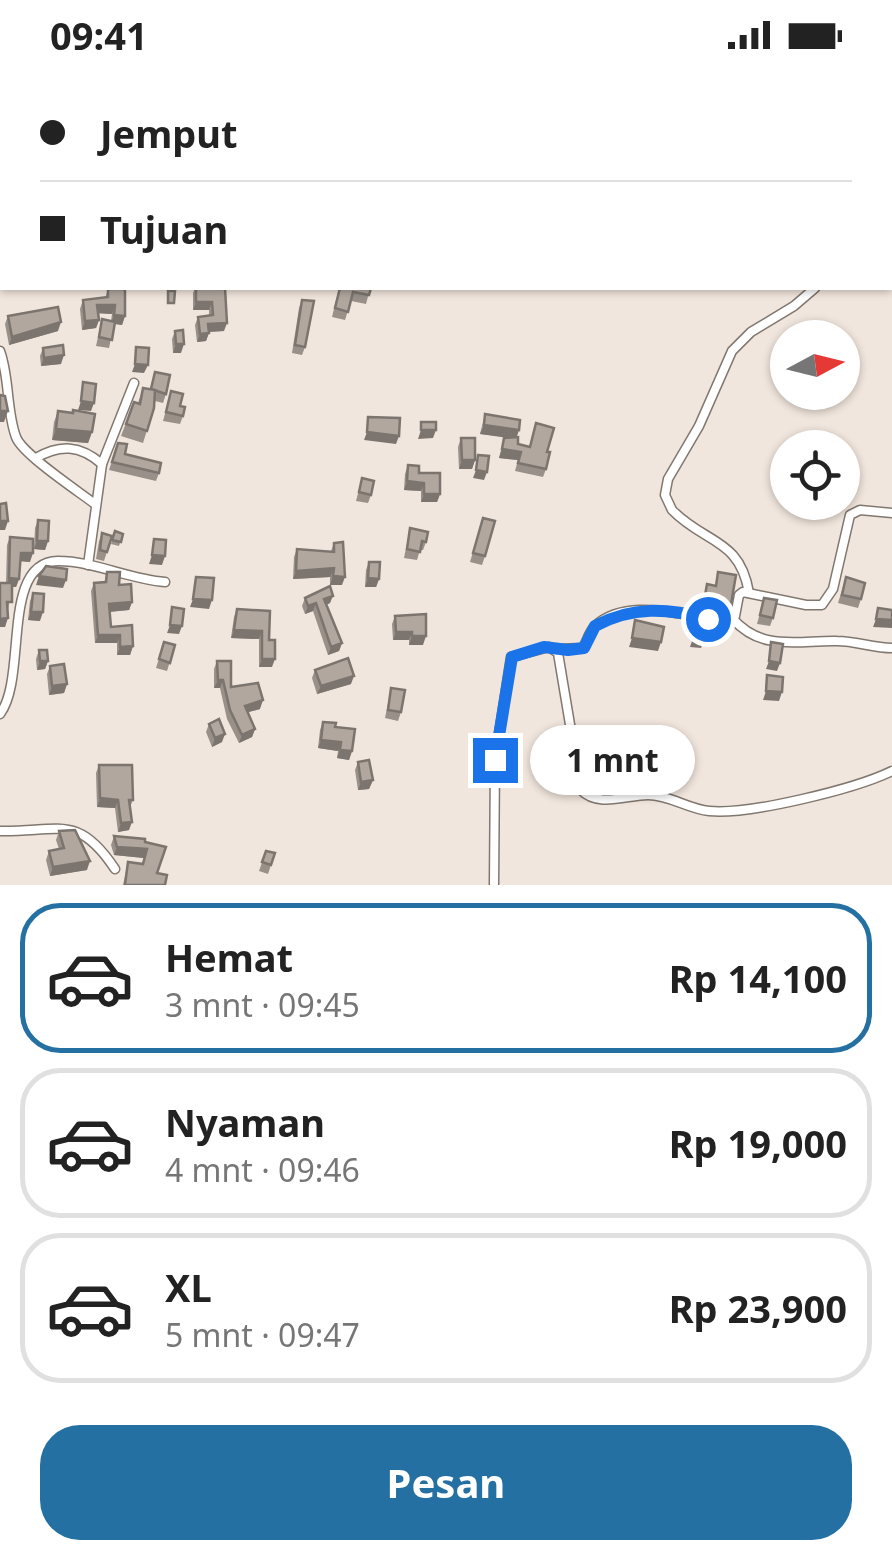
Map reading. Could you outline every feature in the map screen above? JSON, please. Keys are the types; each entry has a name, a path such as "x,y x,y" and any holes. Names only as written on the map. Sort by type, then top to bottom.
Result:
{"street":[{"path":"749,593 742,563 730,550 672,510 666,502 666,486 699,426 732,352 751,332 814,290"},
{"path":"0,351 16,439 94,504"},
{"path":"88,565 102,464 134,383"},
{"path":"36,458 68,447 84,451 102,464"},
{"path":"733,619 739,595 749,593 806,606 822,605 833,589 850,515 860,510 892,513"},
{"path":"0,714 8,696 19,592 25,575 44,563 88,565 132,578 165,582"},
{"path":"494,885 495,760 507,700 509,660 536,648 584,648 595,626 616,616 645,610 733,619 754,636 781,644 836,641 892,648"},
{"path":"554,649 560,660 581,790 594,799 652,795 704,810 740,810 859,783 892,771"},
{"path":"0,831 80,831 98,844 115,869"}],"building":[{"path":"108,290 125,290 125,316 114,315 115,305 97,305 99,320 85,321 83,300 108,297"},
{"path":"196,290 225,290 227,323 208,324 209,333 200,334 198,317 213,315 212,302 196,302"},
{"path":"340,290 370,290 369,295 353,292 348,312 335,308"},
{"path":"168,291 175,291 174,303 168,303"},
{"path":"302,300 314,301 305,347 295,345"},
{"path":"58,307 61,322 12,337 8,316"},
{"path":"102,319 115,322 112,340 99,337"},
{"path":"183,330 184,344 176,344 175,331"},
{"path":"63,345 64,355 44,358 43,348"},
{"path":"136,347 149,348 148,365 135,364"},
{"path":"155,372 170,375 166,394 151,389"},
{"path":"83,382 96,384 94,403 81,401"},
{"path":"143,388 155,390 147,431 126,424 134,402 140,404"},
{"path":"171,391 183,394 183,416 166,412"},
{"path":"0,395 5,396 8,411 0,411"},
{"path":"58,411 95,414 92,432 56,429"},
{"path":"485,414 520,420 519,430 484,425"},
{"path":"368,417 400,418 399,436 367,432"},
{"path":"421,422 436,422 436,430 421,430"},
{"path":"536,423 554,428 546,469 518,463 521,452 502,449 504,438 518,437 518,444 530,447"},
{"path":"461,438 475,438 475,460 462,460"},
{"path":"118,443 127,444 125,454 161,463 159,473 112,462"},
{"path":"478,455 489,456 487,472 476,470"},
{"path":"408,465 419,466 419,473 440,473 440,494 424,494 424,483 407,481"},
{"path":"362,478 374,481 371,495 359,492"},
{"path":"6,503 8,521 0,521 0,504"},
{"path":"483,518 495,521 485,556 473,553"},
{"path":"38,520 49,521 48,541 37,541"},
{"path":"410,528 428,532 420,552 407,549"},
{"path":"115,531 123,534 121,542 112,540"},
{"path":"102,533 112,536 107,552 100,550"},
{"path":"10,537 33,539 33,553 21,553 19,579 9,578"},
{"path":"154,539 166,540 165,556 152,555"},
{"path":"343,542 345,577 333,576 334,568 296,571 297,549 334,552 334,543"},
{"path":"369,562 380,562 379,579 368,578"},
{"path":"46,566 67,569 66,580 39,576"},
{"path":"107,572 120,572 119,585 131,584 132,602 109,604 111,627 132,625 133,646 120,647 120,635 98,635 94,583 106,582"},
{"path":"718,572 736,575 731,604 704,601 707,584 716,586"},
{"path":"196,577 214,578 212,600 193,599"},
{"path":"846,577 865,583 861,599 842,595"},
{"path":"0,583 12,583 12,602 7,602 8,618 0,619"},
{"path":"330,586 333,596 324,599 342,643 331,647 316,603 308,606 305,598"},
{"path":"33,593 44,594 43,612 31,612"},
{"path":"764,598 777,600 773,618 760,615"},
{"path":"172,607 184,609 182,626 170,625"},
{"path":"878,608 892,610 892,620 876,619"},
{"path":"237,609 270,611 269,640 275,640 275,659 262,659 262,631 234,630"},
{"path":"426,614 426,636 396,632 395,616"},
{"path":"635,620 664,627 661,642 632,638"},
{"path":"694,630 705,631 704,640 693,638"},
{"path":"164,642 175,645 170,663 159,659"},
{"path":"771,642 783,644 780,663 769,661"},
{"path":"39,650 47,650 48,661 40,661"},
{"path":"348,658 354,676 321,686 315,670"},
{"path":"217,661 231,661 231,687 258,683 263,700 245,706 255,729 242,735 230,710 223,680 218,680"},
{"path":"64,664 67,684 52,686 50,666"},
{"path":"767,675 783,677 782,692 766,691"},
{"path":"391,688 405,690 401,712 388,710"},
{"path":"219,719 225,734 215,738 209,724"},
{"path":"323,722 355,729 352,751 340,750 341,742 321,740"},
{"path":"369,760 373,780 361,782 358,762"},
{"path":"99,765 132,765 132,822 121,823 118,800 100,798"},
{"path":"75,830 90,861 53,867 49,851 64,848 59,831"},
{"path":"114,836 145,839 166,847 157,873 167,875 165,885 125,885 128,862 143,864 147,849 117,847"},
{"path":"266,851 275,853 271,865 262,862"}],"route":[{"path":"495,760 512,657 544,647 584,648 595,626 629,613 670,610 708,619"}]}
